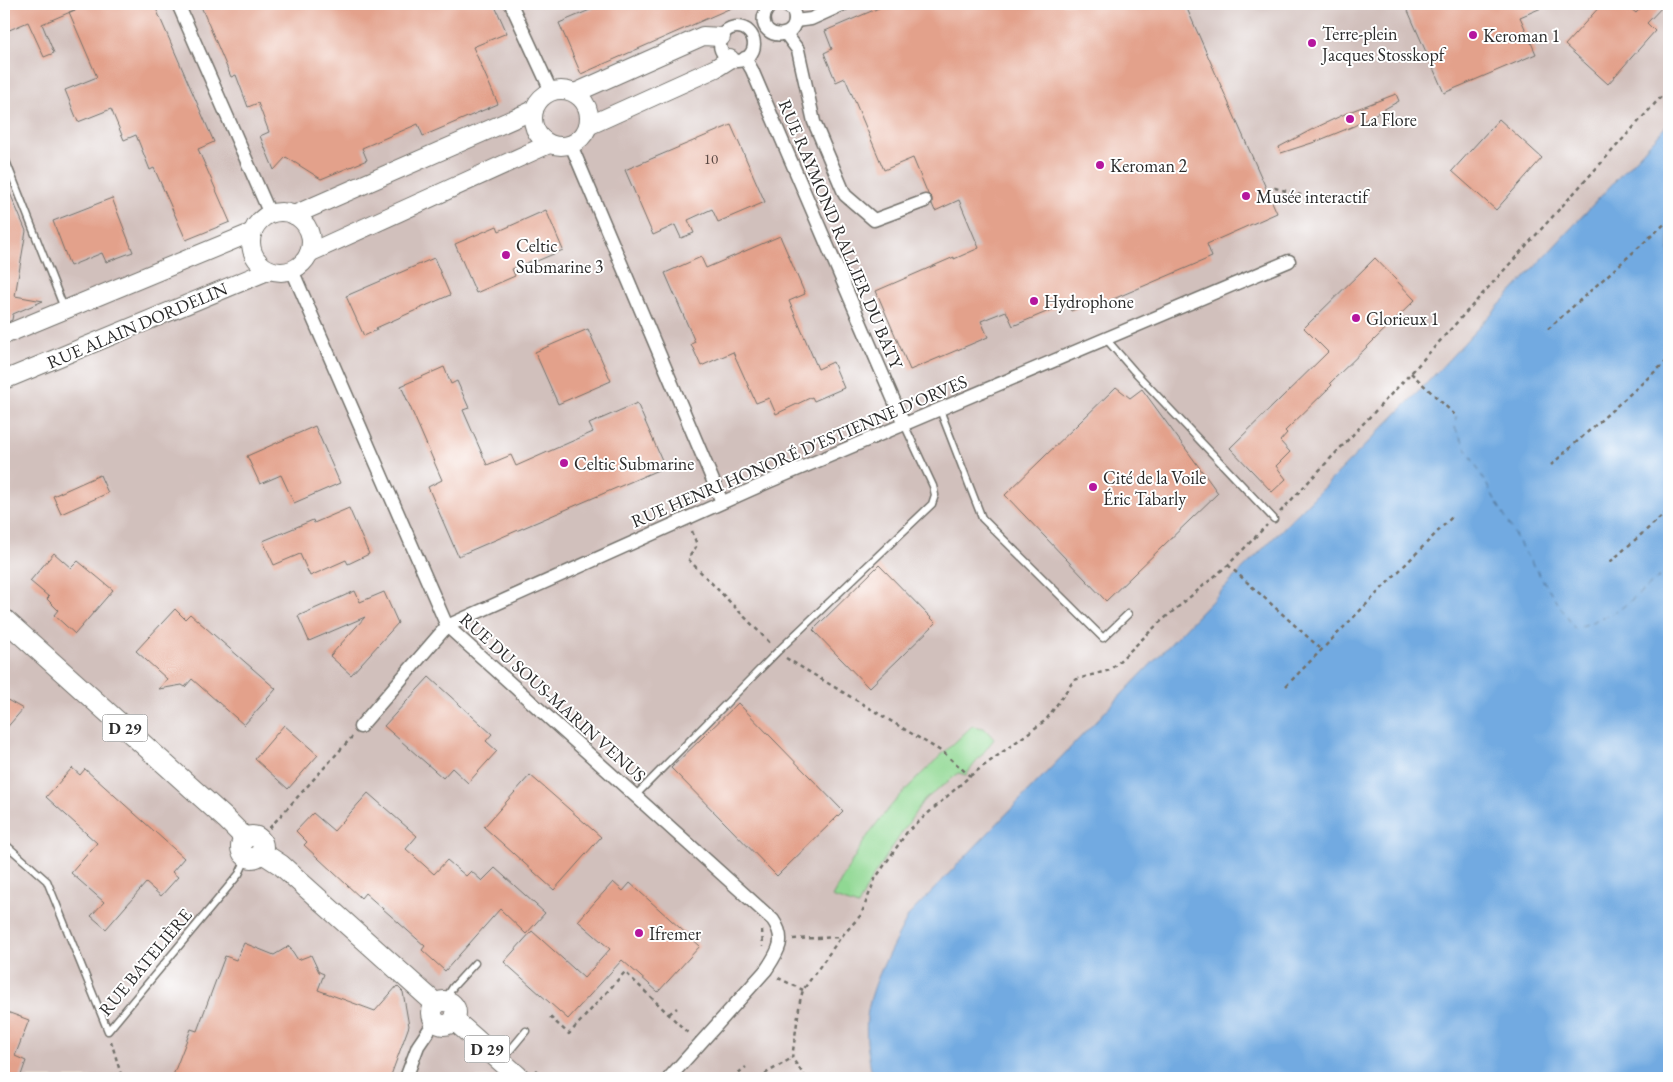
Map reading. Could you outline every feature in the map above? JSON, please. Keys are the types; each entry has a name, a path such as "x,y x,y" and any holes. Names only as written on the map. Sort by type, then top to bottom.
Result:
{"main road":[{"name":"D 29","path":"4,619 254,845 281,865 442,1011 520,1078"}],"street":[{"path":"178,4 270,214"},
{"path":"512,4 551,92"},
{"path":"742,28 764,14 774,4"},
{"path":"588,126 737,59 754,47 794,26 796,21 793,10 785,4"},
{"path":"796,21 811,19 844,4"},
{"path":"764,14 764,24 767,28 781,34 798,50 814,122 845,195 874,220 925,201"},
{"path":"737,59 722,52 720,48 721,37 727,29 732,27 742,28 750,33 754,47"},
{"path":"575,93 703,36 721,37"},
{"name":"RUE RAYMOND RALLIER DU BATY","path":"737,59 752,70 904,424"},
{"path":"559,90 575,93 587,107 589,116 588,126 584,134 571,145 556,146 549,144 537,134 532,118 537,102 543,96 559,90"},
{"path":"294,215 534,110"},
{"path":"309,253 549,144"},
{"path":"571,145 722,502"},
{"path":"270,270 256,258 253,250 253,232 257,225 270,214 278,212 294,215 301,220 307,227 310,235 309,253 299,266 292,270"},
{"path":"4,335 253,232"},
{"name":"RUE HENRI HONORÉ D'ESTIENNE D'ORVES","path":"360,727 447,626 722,502 1289,261"},
{"name":"RUE ALAIN DORDELIN","path":"4,380 270,270 278,272 292,270"},
{"name":"RUE DU SOUS-MARIN VENUS","path":"292,270 447,626 773,920 779,928 782,939"},
{"path":"669,1078 766,970 777,954 782,939"},
{"path":"406,1078 418,1046 442,1011"}],"lane":[{"path":"4,156 65,309"},
{"path":"1106,338 1134,371 1274,519"},
{"path":"940,410 982,518 1103,638 1128,614"},
{"path":"635,796 778,651 932,504 935,495 933,486 904,424"},
{"name":"RUE BATELIÈRE","path":"4,843 47,881 108,1031 239,874 254,845"},
{"path":"442,1011 453,987 475,963"},
{"path":"501,1061 526,1031"}],"path":[{"path":"806,1078 792,1058 803,990 841,937 861,916 875,879 907,832 970,776 1046,720 1074,680 1110,670 1159,623 1228,564 1274,519 1410,373 1669,88"},
{"path":"1267,191 1275,188 1302,195"},
{"path":"1548,329 1669,220"},
{"path":"1551,465 1669,360"},
{"path":"1410,373 1456,416"},
{"path":"1610,562 1669,510"},
{"path":"1286,686 1454,515"},
{"path":"687,518 697,545 688,559 778,651 944,753 970,776"},
{"path":"1228,564 1321,649"},
{"path":"254,845 360,727"},
{"path":"782,939 841,937"},
{"path":"766,970 803,990"},
{"path":"550,1017 569,1034 625,972 692,1037"},
{"path":"669,1014 677,1008"},
{"path":"108,1031 122,1078"},
{"path":"758,1078 792,1058"},
{"path":"732,1078 746,1068"}],"shaded area":[{"path":"4,4 1669,4 1669,123 1424,386 1235,577 867,1051 873,1078 4,1078"}],"green space":[{"path":"972,726 984,728 994,739 966,775 959,773 923,801 872,878 858,906 832,897 860,847 890,806"}],"water":[{"path":"1669,123 1669,1078 873,1078 867,1044 868,1010 880,974 909,915 1235,577 1424,386"}],"building":[{"path":"4,4 154,4 214,142 198,149 230,222 186,240 154,168 150,170 136,135 124,140 111,109 78,122 65,90 97,77 69,12 42,24 54,53 44,57 28,22 7,31 4,24"},
{"path":"200,4 494,4 507,33 473,47 498,104 423,136 418,124 362,148 367,160 321,179 286,157 274,170 260,136 269,132 258,103 248,107 236,75 231,77"},
{"path":"604,4 740,4 581,74 559,23"},
{"name":"Keroman 2","path":"888,4 1185,4 1277,213 1207,244 1212,257 1104,303 1101,299 1071,311 1068,303 1013,326 1006,311 981,321 988,337 910,370 876,291 979,248 959,200 935,211 932,198 928,194 913,158 884,170 845,78 836,82 824,53 832,49 825,31"},
{"name":"Keroman 1","path":"1405,4 1551,4 1520,17 1536,54 1444,93"},
{"path":"1602,4 1625,4 1636,13 1644,4 1665,4 1647,23 1655,31 1608,84 1565,45"},
{"name":"La Flore","path":"1396,94 1399,101 1354,126 1281,153 1279,147 1311,130 1349,112"},
{"path":"1499,119 1542,158 1496,210 1452,171"},
{"path":"731,125 765,202 718,222 712,209 688,220 694,233 681,238 675,225 653,235 625,170"},
{"path":"4,179 26,231 15,296 43,301 13,314 12,320 4,324"},
{"path":"112,198 133,252 106,262 102,253 70,266 53,221"},
{"name":"Celtic Submarine 3","path":"546,210 563,250 512,269 515,276 476,293 455,244 497,226 499,231"},
{"path":"780,236 805,294 789,301 818,369 833,362 844,388 814,401 812,397 776,414 769,398 756,403 733,352 701,366 691,344 695,342 665,273 701,257 706,268"},
{"path":"434,258 450,295 376,328 377,330 364,336 346,296"},
{"path":"1375,258 1415,300 1330,383 1332,385 1285,431 1287,433 1280,441 1290,452 1276,466 1286,479 1272,492 1230,448 1328,352 1304,328"},
{"path":"588,329 611,381 558,404 535,352"},
{"name":"Celtic Submarine","path":"444,367 451,384 457,381 469,408 463,410 487,465 511,455 516,466 593,432 589,424 637,403 665,467 458,556 428,487 442,480 401,386"},
{"name":"Cité de la Voile Éric Tabarly","path":"1116,387 1130,398 1142,389 1218,493 1106,601 1005,495"},
{"path":"315,426 340,483 294,503 281,475 260,484 247,456"},
{"path":"100,475 108,493 61,514 53,496"},
{"path":"349,508 369,554 348,564 346,560 310,576 300,554 274,565 263,541 313,520 314,523"},
{"path":"54,553 71,568 78,561 113,590 75,634 54,615 58,610 47,599 49,597 30,581"},
{"path":"879,565 936,623 869,688 813,630"},
{"path":"355,591 360,602 384,592 398,623 351,675 330,656 365,617 309,641 298,616"},
{"path":"175,609 185,619 190,614 276,689 244,725 192,679 185,687 182,685 159,689 167,679 136,651"},
{"path":"429,677 492,734 486,741 497,751 468,783 452,768 443,778 384,726"},
{"path":"4,698 23,709 4,731"},
{"path":"738,703 843,811 777,876 671,768"},
{"path":"284,725 318,755 288,789 255,759"},
{"path":"72,768 80,775 85,769 184,858 172,872 178,877 161,896 146,883 106,929 91,916 104,902 71,873 97,843 46,797"},
{"path":"530,775 601,837 554,890 484,827"},
{"path":"368,793 417,836 406,849 434,874 447,860 466,876 471,871 482,881 495,868 545,913 526,934 500,909 445,971 422,950 425,946 365,893 361,898 304,845 307,842 296,831 313,813 334,831"},
{"path":"613,882 623,891 630,883 700,946 658,992 622,960 568,1019 504,962 532,931 584,978 610,949 578,921"},
{"path":"244,943 274,955 289,946 298,960 311,955 319,972 324,974 318,990 375,1011 397,986 403,992 409,1026 390,1078 172,1078 191,1029 197,1031 225,956 236,960"},
{"path":"7,1012 29,1020 15,1056 26,1061 20,1078 4,1078 4,1021"}],"ferry route":[{"path":"1456,416 1455,428 1525,553 1575,629 1618,611 1669,569"}],"place":[{"name":"Keroman 1","path":"1473,35"},
{"name":"Terre-plein Jacques Stosskopf","path":"1312,43"},
{"name":"La Flore","path":"1350,119"},
{"name":"Keroman 2","path":"1100,165"},
{"name":"Musée interactif","path":"1246,196"},
{"name":"Celtic Submarine 3","path":"506,255"},
{"name":"Hydrophone","path":"1034,301"},
{"name":"Glorieux 1","path":"1356,318"},
{"name":"Celtic Submarine","path":"564,463"},
{"name":"Cité de la Voile Éric Tabarly","path":"1093,487"},
{"name":"Ifremer","path":"639,933"}]}
